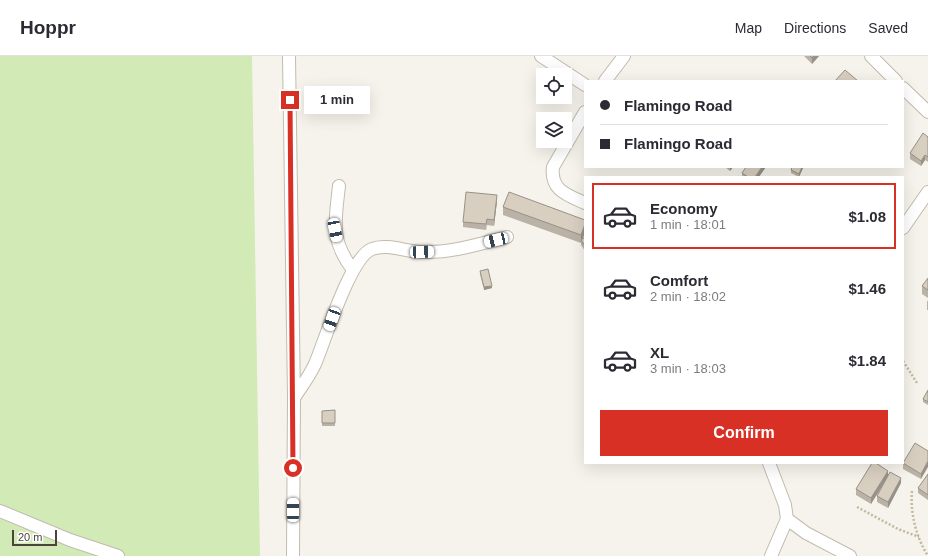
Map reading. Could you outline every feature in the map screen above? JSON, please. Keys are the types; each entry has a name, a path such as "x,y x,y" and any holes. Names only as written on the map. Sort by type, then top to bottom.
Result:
{"street":[{"path":"289,56 294,398 293,556"},
{"path":"541,56 584,84"},
{"path":"606,80 624,56"},
{"path":"871,56 895,80"},
{"path":"904,89 928,112"},
{"path":"584,114 553,167 552,177 556,186 567,195 584,203"},
{"path":"339,186 335,230 341,252 353,270"},
{"path":"904,227 928,192"},
{"path":"294,398 314,366 336,309 360,257 372,249 387,248 422,252 438,252 507,237"},
{"path":"769,464 785,505 787,519 771,556"},
{"path":"0,511 70,540 118,556"},
{"path":"787,519 806,533 850,556"}],"path":[{"path":"904,363 917,384"},
{"path":"912,491 911,507 919,537 928,556"},
{"path":"857,508 898,529 919,537"}],"green space":[{"path":"0,56 252,56 260,556 0,556"}],"building":[{"path":"845,70 857,80 836,80"},
{"path":"923,133 928,137 928,157 925,155 921,161 910,153"},
{"path":"745,168 761,168 756,176 746,176 742,173"},
{"path":"792,168 802,168 799,174 791,170"},
{"path":"466,192 497,195 494,220 487,219 486,224 463,222"},
{"path":"509,192 584,220 584,227 581,235 503,207"},
{"path":"584,238 584,244 581,240"},
{"path":"488,269 492,286 484,287 480,271"},
{"path":"928,278 928,290 922,286"},
{"path":"928,390 928,402 923,399"},
{"path":"335,410 335,423 322,423 322,411"},
{"path":"915,443 928,451 928,461 921,474 904,464"},
{"path":"871,464 878,464 888,471 871,498 856,489"},
{"path":"890,472 901,478 888,502 877,496"},
{"path":"928,474 928,495 918,488"}],"route":[{"path":"290,100 294,398 293,468"}]}
